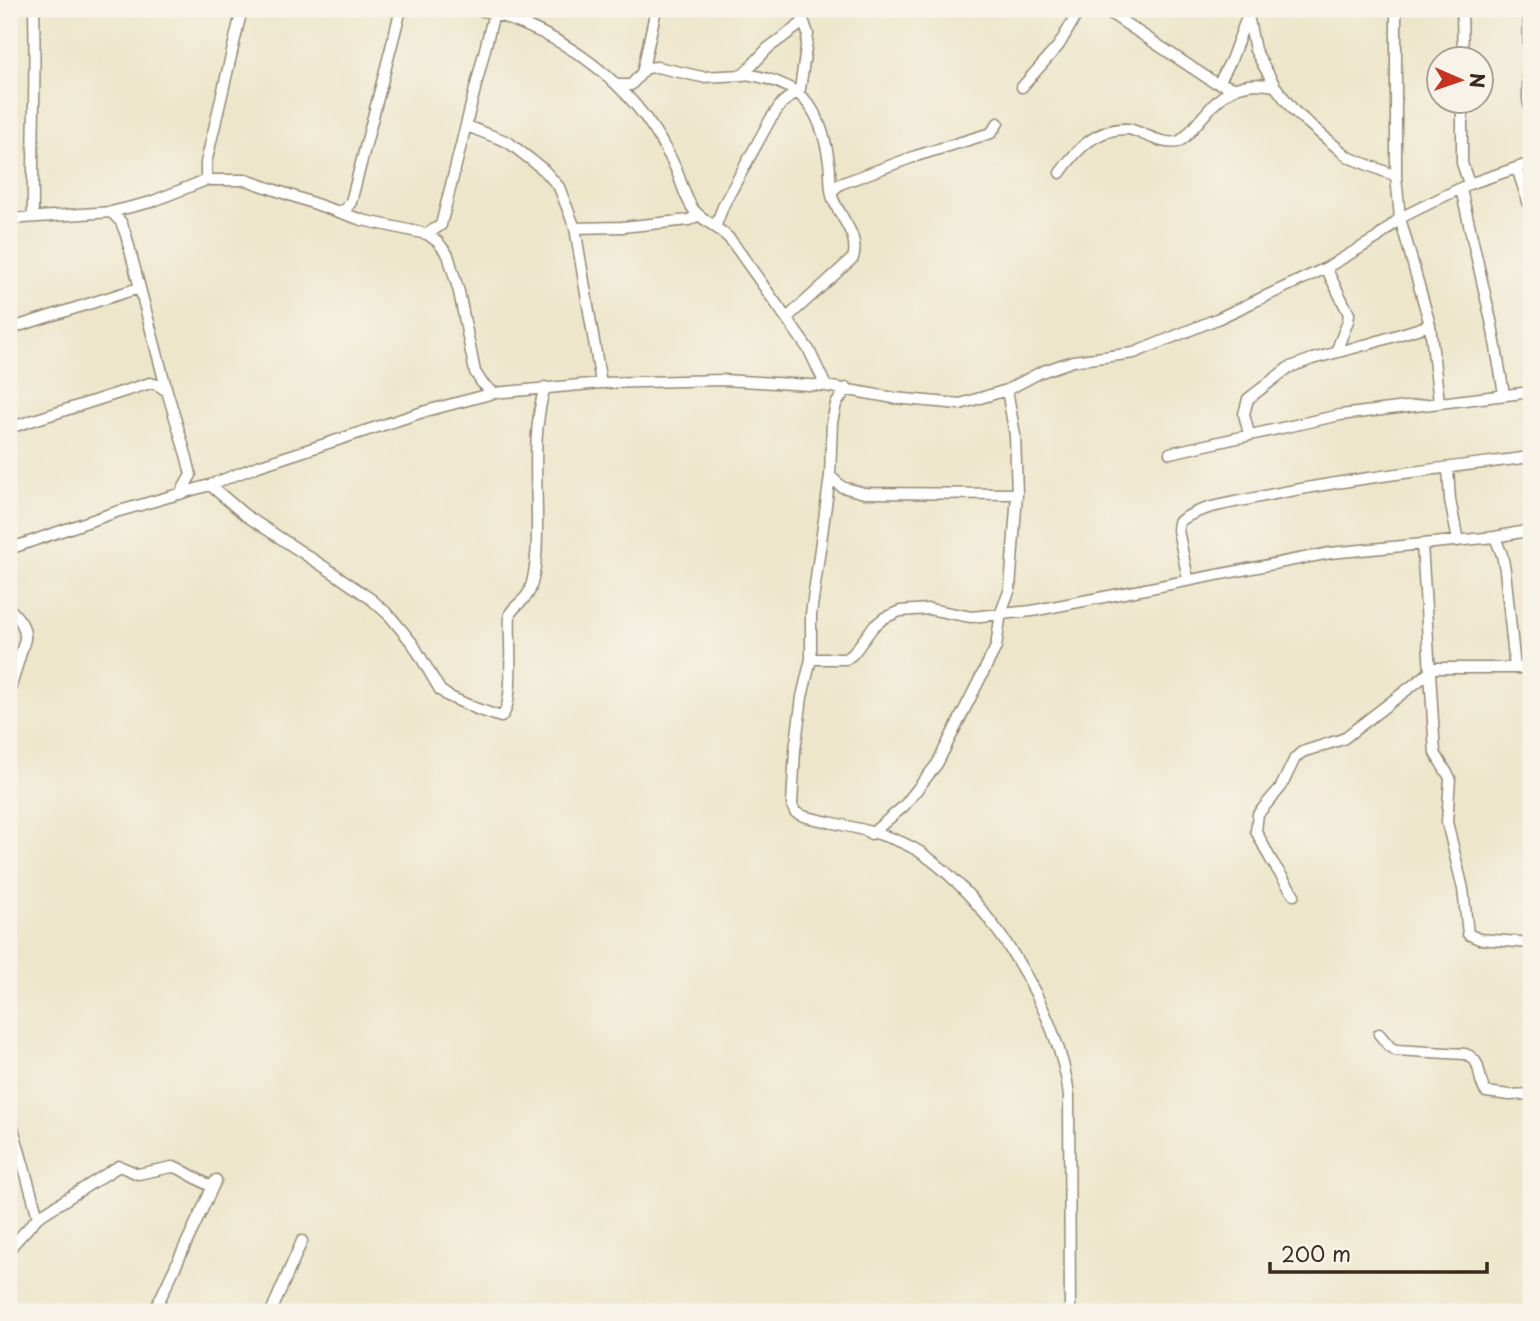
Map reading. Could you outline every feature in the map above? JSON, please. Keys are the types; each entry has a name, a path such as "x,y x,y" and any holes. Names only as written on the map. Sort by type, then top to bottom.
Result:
{"street":[{"path":"33,217 36,89 34,9"},
{"path":"206,180 206,163 242,9"},
{"path":"338,212 346,209 351,202 401,9"},
{"path":"475,9 518,22 569,47 618,85 659,138 674,163 692,208 716,225 733,243 788,317 809,350 826,386"},
{"path":"618,85 631,85 643,69 656,9"},
{"path":"1022,86 1059,45 1080,9"},
{"path":"1104,9 1201,74 1234,88"},
{"path":"1396,9 1396,176 1400,218 1430,325 1439,402"},
{"path":"1462,9 1463,46"},
{"path":"1529,9 1528,99 1531,114"},
{"path":"1219,83 1235,52 1249,12"},
{"path":"1249,12 1255,50 1275,86 1294,111 1348,157 1396,176"},
{"path":"427,234 442,225 494,13"},
{"path":"745,74 768,48 801,24 802,14"},
{"path":"716,225 724,204 770,120 782,103 800,89 808,34 802,14"},
{"path":"643,69 657,67 702,77 745,74 765,77 797,92 819,118 829,160 833,198 852,235 854,255 788,317"},
{"path":"1060,173 1080,147 1101,134 1129,129 1175,143 1182,140 1214,105 1234,88 1251,83 1275,86"},
{"path":"1462,116 1465,186 1504,394"},
{"path":"832,191 840,184 916,156 991,133 998,122"},
{"path":"467,126 508,142 544,170 559,187 575,228 601,383"},
{"path":"9,549 116,512 207,486 258,466 426,411 494,393 601,383 723,380 846,388 894,398 960,404 1007,390 1041,372 1073,361 1134,353 1217,319 1326,268 1377,238 1400,218 1465,186 1531,163"},
{"path":"1517,168 1531,211"},
{"path":"9,219 111,212 151,202 206,180 246,180 338,212 427,234 438,242 448,255 459,292 475,372 482,383 494,393"},
{"path":"121,222 127,209"},
{"path":"111,212 121,222 191,475 245,515 371,599 390,616 413,644 440,690 477,709 501,717 507,707 510,614 525,601 536,562 538,421 545,387"},
{"path":"575,228 622,227 689,220 699,215"},
{"path":"1326,268 1349,314 1336,352"},
{"path":"9,329 139,288"},
{"path":"1249,434 1244,406 1254,392 1288,369 1430,325"},
{"path":"9,428 150,383 167,391"},
{"path":"846,388 834,411 830,476 811,614 811,659 802,697 795,750 792,805 795,812 803,816 900,842 919,851 966,891 992,922 1022,971 1044,1012 1067,1073 1070,1312"},
{"path":"872,834 904,806 937,764 972,692 993,657 1001,612 1010,589 1017,494 1015,435 1007,390"},
{"path":"1170,453 1340,415 1531,392"},
{"path":"1188,579 1178,530 1179,522 1185,517 1216,506 1286,491 1531,457"},
{"path":"1448,468 1450,500 1458,541"},
{"path":"180,494 191,475"},
{"path":"830,476 842,488 863,493 1017,494"},
{"path":"811,659 846,659 853,654 873,627 884,618 900,611 929,609 971,617 1032,611 1330,553 1495,537 1531,530"},
{"path":"1495,537 1503,555 1515,668"},
{"path":"1422,544 1435,753 1450,778 1447,822 1464,889 1468,934 1479,939 1531,943"},
{"path":"9,608 23,624 25,631 9,693"},
{"path":"1294,895 1256,831 1258,814 1281,787 1295,758 1302,752 1343,739 1430,670 1531,668"},
{"path":"1379,1034 1395,1050 1465,1054 1472,1057 1479,1066 1481,1083 1486,1092 1531,1094"},
{"path":"9,1114 38,1217"},
{"path":"9,1249 38,1217 119,1167 138,1174 178,1168 214,1184 154,1312"},
{"path":"271,1312 302,1241"}]}
